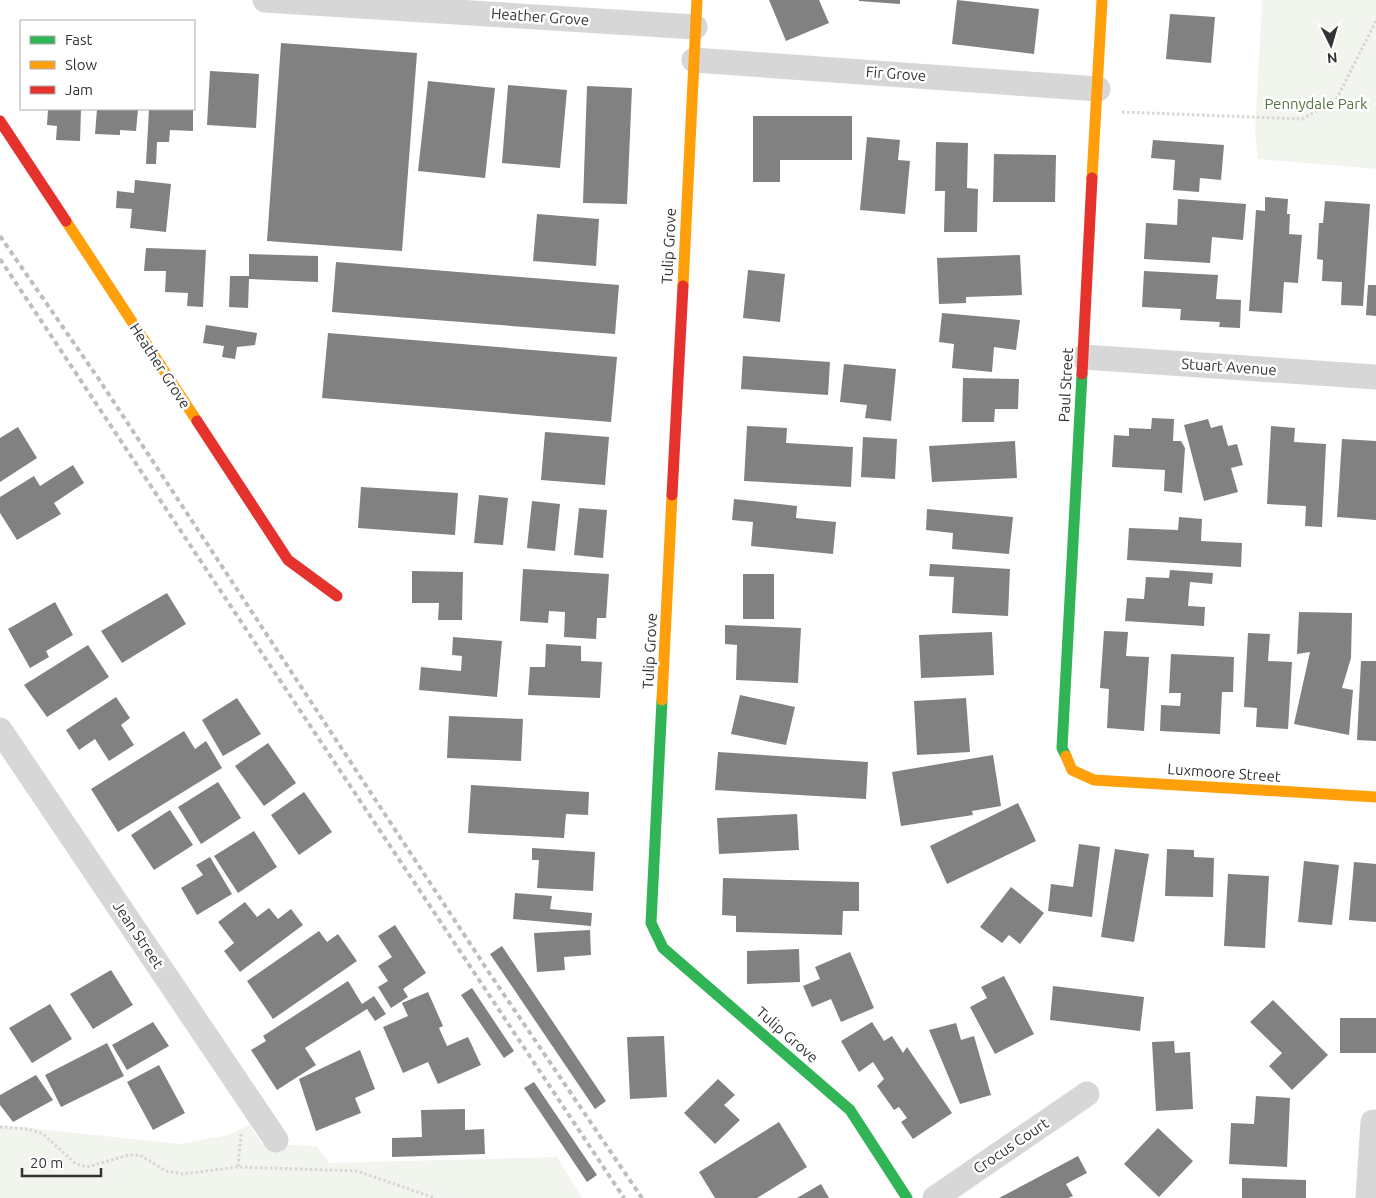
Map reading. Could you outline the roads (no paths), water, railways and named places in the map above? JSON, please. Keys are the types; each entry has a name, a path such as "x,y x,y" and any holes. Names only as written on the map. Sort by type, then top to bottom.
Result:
{"street":[{"name":"Heather Grove","path":"266,0 695,27"},
{"name":"Tulip Grove","path":"697,0 651,923 663,948 850,1110 907,1198"},
{"name":"Paul Street","path":"1072,770 1062,748 1102,0"},
{"name":"Fir Grove","path":"694,60 1097,100"},
{"name":"Heather Grove","path":"0,121 288,560 337,596"},
{"name":"Stuart Avenue","path":"1083,357 1376,377"},
{"name":"Jean Street","path":"0,730 276,1140"},
{"name":"Luxmoore Street","path":"1072,770 1094,780 1376,797"},
{"name":"Crocus Court","path":"935,1198 1087,1094"},
{"path":"1368,1198 1373,1122"}],"railway":[{"path":"0,236 98,378 490,974 642,1198"},
{"path":"0,259 624,1198"}],"park label":[{"name":"Pennydale Park","path":"1316,104"}]}
